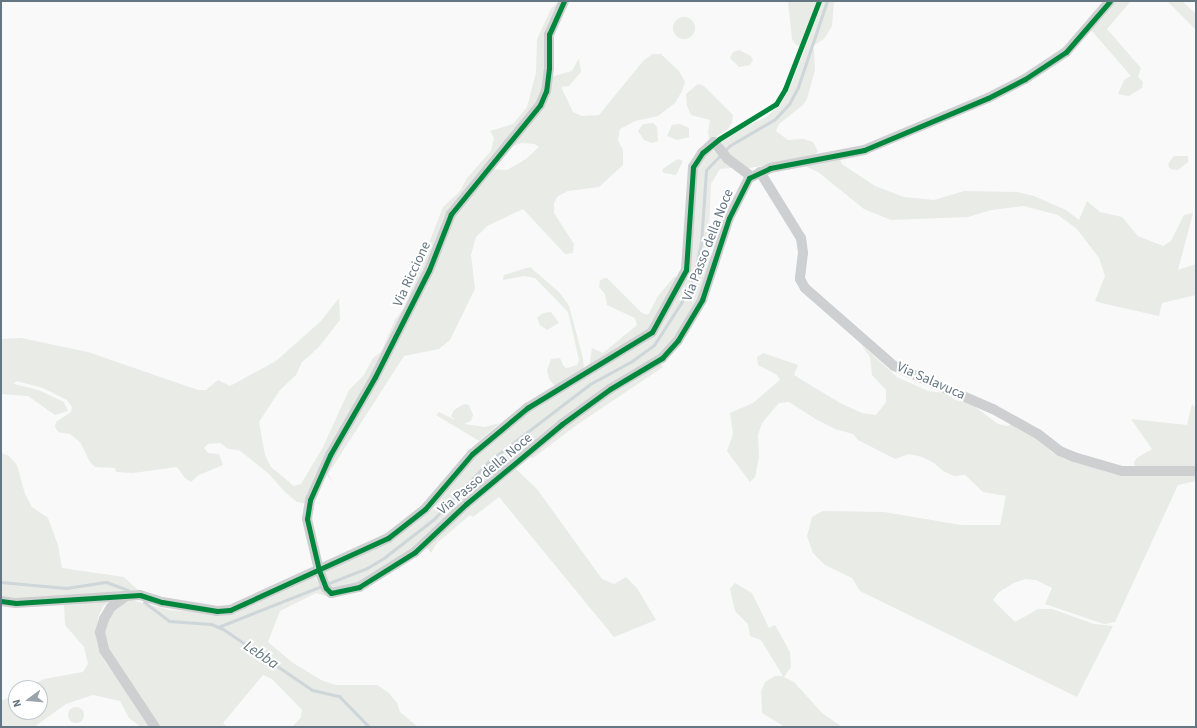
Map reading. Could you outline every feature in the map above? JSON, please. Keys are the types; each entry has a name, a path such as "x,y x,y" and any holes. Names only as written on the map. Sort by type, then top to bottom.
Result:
{"street":[{"name":"Via Riccione","path":"320,573 306,519 310,500 330,455 375,377 429,270 450,214 540,105 546,91 549,68 549,34 564,1"},
{"path":"1,601 16,603 140,595 162,602 217,611 230,610 320,573 388,538 425,509 472,454 527,408 652,332 686,270 693,167 702,153 717,145 728,160 756,174 770,168 864,150 988,98 1025,79 1066,52 1110,1"},
{"name":"Via Passo della Noce","path":"320,573 325,587 331,593 359,586 414,552 466,504 562,424 610,389 662,358 678,340 702,300 729,218 740,192 756,174"},
{"name":"Via Salavuca","path":"756,174 801,238 803,253 800,279 805,288 894,366 993,409 1038,434 1060,451 1074,457 1122,471 1196,471"},
{"path":"125,596 110,607 104,619 100,632 104,650 155,727"}],"shaded area":[{"path":"559,1 541,97 468,188 308,504 297,502 285,492 269,474 239,450 228,449 220,443 208,444 204,448 208,453 219,454 223,465 199,475 191,482 185,478 177,467 133,473 116,472 115,468 95,467 90,462 80,442 70,434 58,432 55,427 56,422 71,412 72,407 67,400 43,388 16,381 14,384 38,390 64,402 68,411 55,415 28,396 1,394 1,339 21,338 88,352 198,390 206,390 218,380 230,386 276,361 321,321 339,298 340,320 318,348 302,362 296,375 280,390 259,422 265,455 271,467 294,486 301,484 322,449 349,390 364,375 373,358 381,352 395,320 404,308 443,207 460,191 467,178 491,151 494,138 490,131 513,124 527,107 536,73 537,39 551,9"},
{"path":"788,1 834,1 832,26 824,39 811,47 814,49 815,70 807,99 803,105 779,124 776,131 788,140 803,139 813,142 818,151 812,157 744,169 721,144 722,140 729,133 765,118 773,111 792,82 805,48 796,45 792,39"},
{"path":"1113,1 1131,1 1107,29 1141,68 1138,77 1143,82 1142,88 1129,96 1118,94 1124,80 1131,76 1091,30"},
{"path":"1167,1 1182,1 1196,14 1196,30"},
{"path":"684,17 692,20 695,28 692,36 684,39 676,36 673,28 676,20"},
{"path":"739,50 751,56 753,60 750,65 739,67 730,58 733,52"},
{"path":"653,54 661,54 679,71 685,82 682,91 675,103 658,116 635,121 620,129 618,140 623,150 623,165 599,187 568,191 558,196 554,203 554,213 574,244 573,253 565,254 523,209 487,226 476,237 471,255 475,289 450,340 439,349 404,356 328,474 333,482 325,473 452,214 490,169 507,170 526,159 539,147 535,144 521,143 507,148 534,117 551,77 572,71 579,58 581,72 569,86 561,87 573,112 582,116 599,115 644,60"},
{"path":"698,84 704,86 733,115 732,123 728,129 710,141 708,133 710,120 691,115 687,106 686,94"},
{"path":"653,123 657,127 658,141 652,143 644,140 638,131 643,124"},
{"path":"680,124 689,128 689,137 677,140 667,136 672,125"},
{"path":"713,150 732,168 720,169 711,184 708,253 711,255 716,252 708,277 678,334 662,353 620,380 419,545 373,576 334,592 322,573 429,511 475,458 529,411 641,342 680,288 696,167 703,156"},
{"path":"1174,156 1188,156 1188,162 1178,170 1170,169 1168,164"},
{"path":"678,159 683,161 676,175 664,173 662,170 664,168"},
{"path":"840,159 842,164 875,186 904,197 934,200 964,191 1017,192 1034,196 1066,210 1079,220 1087,201 1100,212 1122,217 1138,236 1163,246 1171,241 1184,215 1193,213 1178,270 1196,264 1196,295 1162,303 1159,316 1095,301 1105,276 1099,258 1077,229 1058,215 1024,206 991,210 968,217 891,220 864,209 818,172 805,166"},
{"path":"530,267 560,293 569,306 583,358 584,371 556,387 549,379 547,370 551,359 560,358 564,367 567,368 577,365 579,360 568,312 535,278 524,276 503,280 504,275"},
{"path":"674,277 677,277 650,332 589,369 592,348 603,353 637,325 635,318 607,305 605,294 599,287 600,280 607,278 642,313 648,315 658,296"},
{"path":"551,312 559,323 547,330 540,325 537,318 543,313"},
{"path":"861,344 897,377 928,391 945,393 955,400 970,403 998,424 1007,426 1013,424 1038,439 1053,453 1087,465 1135,467 1134,462 1137,458 1152,449 1131,419 1187,425 1192,404 1196,408 1196,481 1178,485 1115,622 1104,624 1045,604 1052,588 1036,580 1025,579 1014,583 999,592 993,600 1015,622 1038,609 1052,609 1094,624 1113,626 1077,697 860,591 852,578 825,565 813,553 807,536 812,517 823,511 884,512 961,525 1000,525 1006,496 983,492 965,475 954,476 943,471 934,463 922,457 909,454 895,459 858,440 853,434 835,429 817,420 789,402 779,403 762,423 758,435 759,457 755,477 750,482 727,451 733,434 730,413 753,403 780,380 777,375 758,365 757,357 763,353 798,365 794,375 840,403 862,413 876,415 886,402 886,390 872,375 870,357"},
{"path":"660,363 663,367 578,424 533,458 529,457 579,414"},
{"path":"464,404 469,405 473,415 471,421 464,424 485,427 500,423 479,441 436,415 439,412 455,420 451,416 454,410"},
{"path":"1,453 9,456 17,465 25,494 32,507 48,518 58,545 62,568 124,577 138,590 116,595 103,606 98,618 97,643 105,662 154,727 141,727 129,718 120,701 93,695 66,704 48,717 48,680 42,680 83,672 88,664 84,647 65,625 64,604 1,599"},
{"path":"516,469 537,489 602,579 614,584 626,577 637,588 656,620 614,637 499,497 473,517 470,515 437,543 431,553 425,545 431,539"},
{"path":"314,576 326,596 316,593 280,611 268,642 293,663 323,681 336,685 377,685 389,693 397,703 400,712 418,727 292,727 301,717 302,710 272,679 263,675 223,723 227,727 157,727 108,656 104,629 111,612 128,599 169,610 228,614 249,607"},
{"path":"735,583 752,593 769,628 775,625 790,652 791,667 784,677 794,682 822,713 842,727 785,727 762,713 761,691 765,682 775,676 783,676 761,640 750,636 748,624 735,611 730,589"},
{"path":"8,698 8,720 44,720 34,727 1,727 1,701"},
{"path":"73,707 79,707 84,712 82,721 79,723 73,723 68,718 68,712"}],"waterway":[{"path":"218,627 367,568 385,557 434,519 488,462 590,384 632,361 654,345 681,303 694,276 701,244 706,170 729,146 775,119 789,104 798,87 827,1"},
{"name":"Lebba","path":"1,582 66,588 106,582 128,590"},
{"name":"Lebba","path":"144,602 169,621 211,624 223,629 312,690 339,696 369,727"}],"cycle path":[{"path":"564,1 549,34 549,68 546,91 540,105 451,214 429,270 375,377 330,455 310,500 307,519 319,570 326,588 331,593 359,587 415,552 466,504 562,424 610,389 662,358 678,340 702,300 729,218 749,178 770,168 864,150 988,98 1025,79 1066,52 1110,1"},
{"path":"1,601 16,603 140,595 162,602 217,611 230,610 388,538 425,509 472,454 527,408 652,332 686,270 693,167 702,153 719,139 776,104 785,89 819,1"}]}
